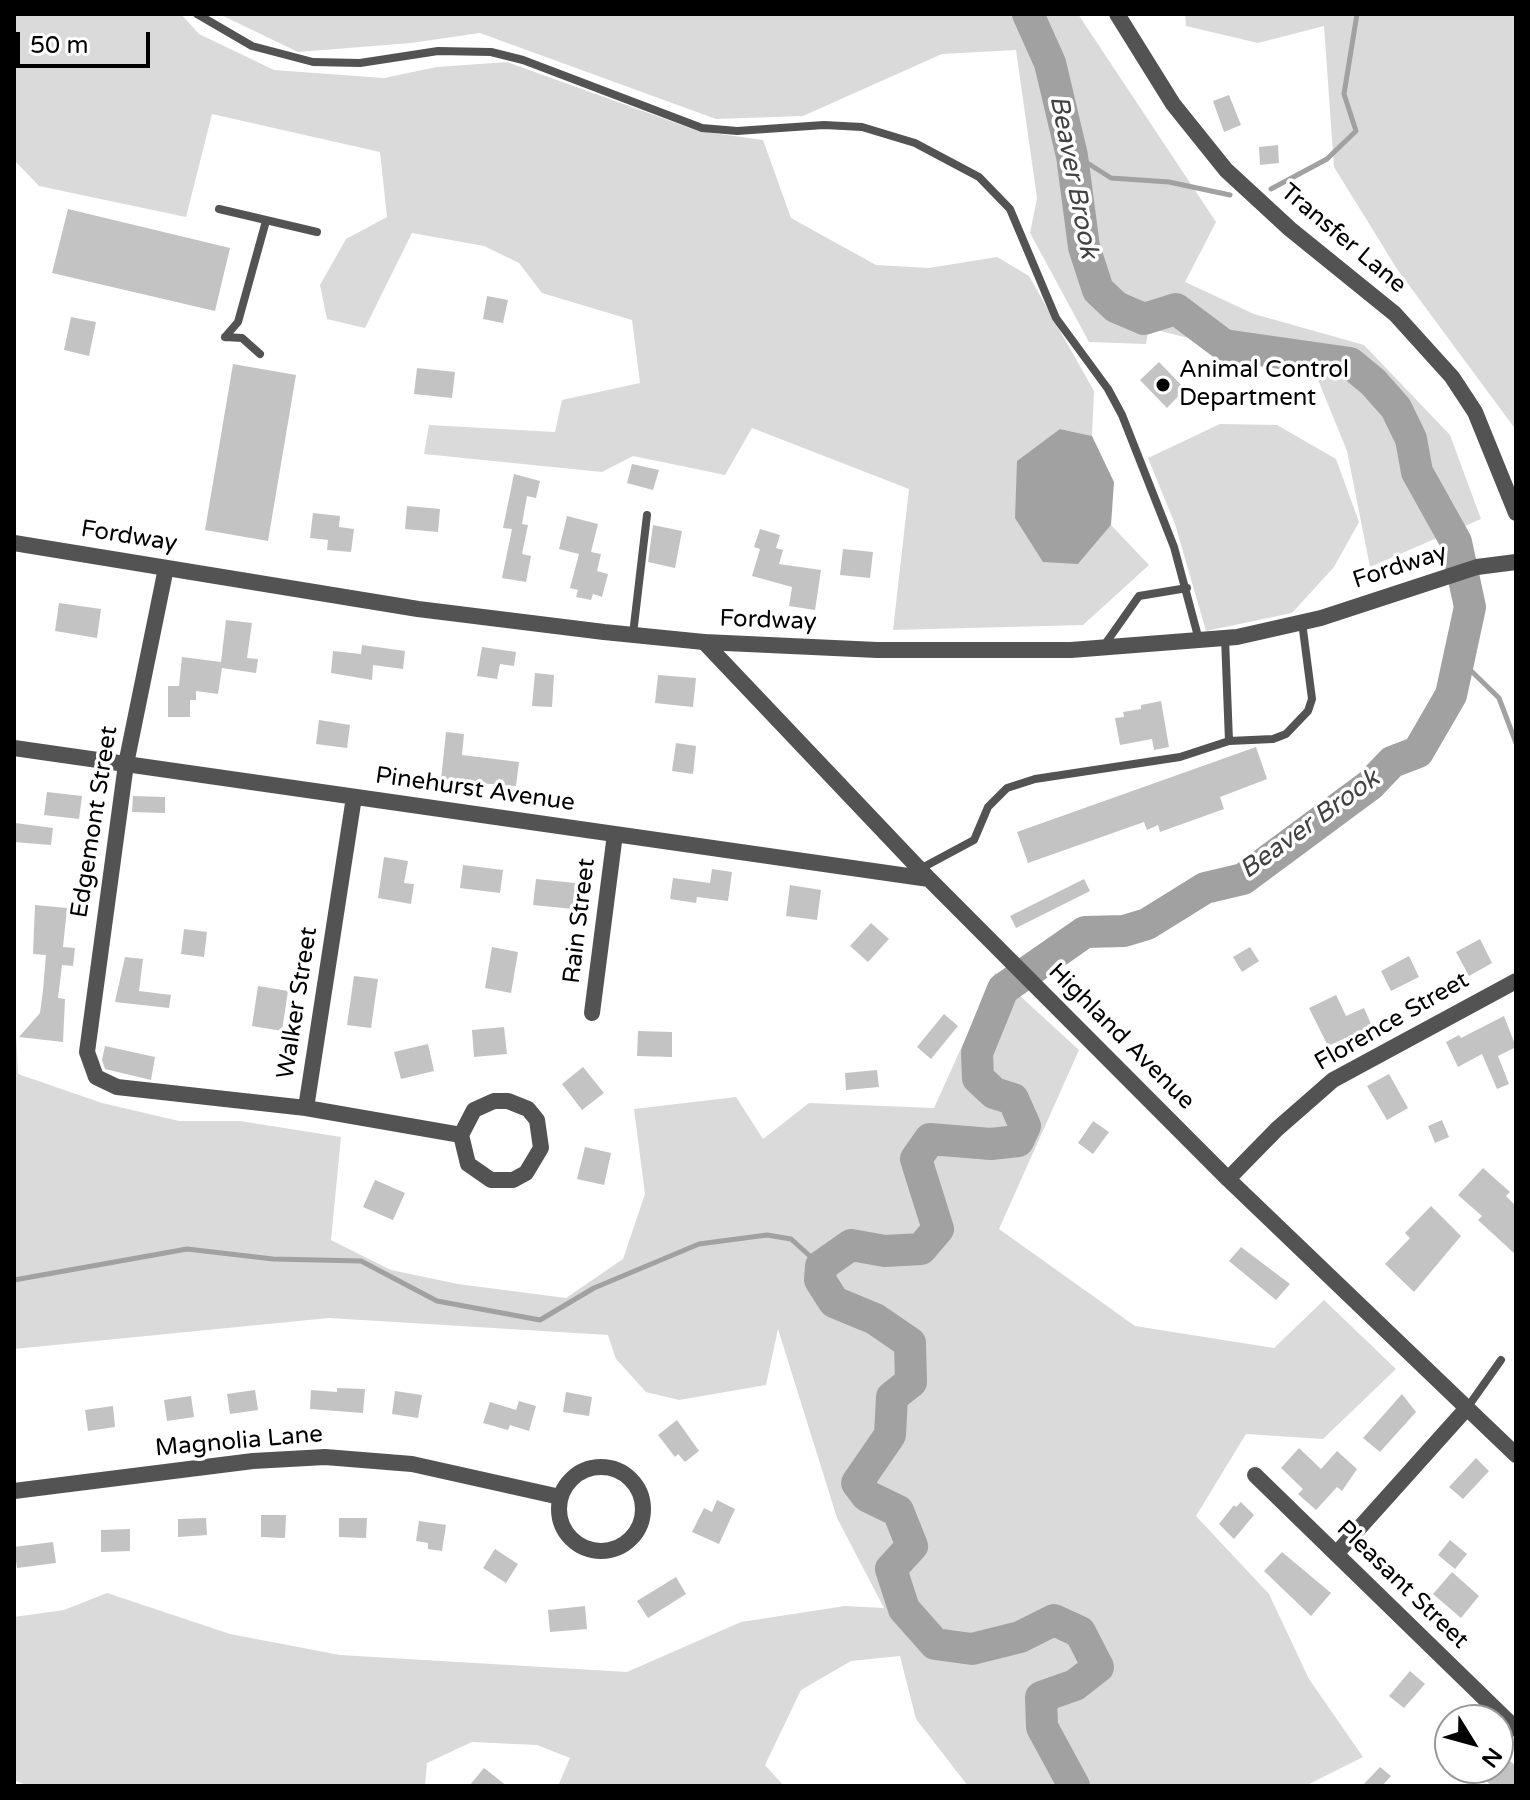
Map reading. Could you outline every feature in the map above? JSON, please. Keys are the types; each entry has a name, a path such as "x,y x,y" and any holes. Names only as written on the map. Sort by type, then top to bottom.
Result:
{"street":[{"name":"Transfer Lane","path":"1117,14 1173,104 1226,170 1426,344 1475,412 1516,513"},
{"name":"Fordway","path":"14,543 418,609 704,642 877,650 1102,648 1225,638 1302,622 1477,567 1516,562"},
{"name":"Edgemont Street","path":"102,1081 91,1070 87,1052 126,764 166,568"},
{"name":"Highland Avenue","path":"704,642 924,874 1052,1003 1228,1179 1516,1455"},
{"name":"Pinehurst Avenue","path":"14,748 615,834 924,874"},
{"name":"Walker Street","path":"102,1081 117,1087 306,1108 354,797"},
{"name":"Rain Street","path":"592,1013 615,834"},
{"name":"Florence Street","path":"1228,1179 1277,1129 1333,1080 1516,981"},
{"path":"494,1101 508,1101 528,1109 537,1120 541,1148 526,1173 499,1181 484,1178 468,1164 461,1135 474,1110 494,1101"},
{"path":"306,1108 461,1135"},
{"path":"1336,1554 1467,1408"},
{"name":"Magnolia Lane","path":"14,1491 253,1461 325,1457 412,1464 560,1497"},
{"path":"591,1468 608,1468 625,1475 637,1487 642,1504 641,1521 626,1543 610,1550 593,1551 576,1544 564,1531 559,1515 560,1497 575,1476 591,1468"},
{"name":"Pleasant Street","path":"1255,1475 1516,1729"}],"lane":[{"path":"197,14 239,40 291,59 339,64 438,51 491,52 523,60 702,128 737,131 824,125 862,127 907,140 946,158 990,185 1010,209 1056,318 1108,389 1122,415 1159,505 1187,588 1199,641"},
{"path":"219,209 317,232"},
{"path":"260,354 242,338 225,337 238,322 266,221"},
{"path":"633,634 647,515"},
{"path":"1102,648 1139,596 1187,588"},
{"path":"924,874 974,840 988,807 1007,788 1035,779 1180,757 1229,741 1273,739 1286,734 1308,711 1312,699 1302,622"},
{"path":"1225,638 1229,741"},
{"path":"1467,1408 1501,1360"}],"shaded area":[{"path":"14,14 181,14 199,34 274,70 384,78 437,67 507,62 698,131 763,140 791,218 876,265 929,268 997,257 1029,276 1094,391 1092,436 1060,429 1078,564 1111,525 1149,565 1083,625 893,630 909,489 752,428 725,475 633,456 602,472 424,454 429,425 555,432 562,400 640,383 632,320 542,293 519,263 484,246 412,233 365,328 327,319 320,285 346,239 387,217 380,152 212,114 186,217 39,186 14,160"},
{"path":"219,14 1078,14 1216,222 1185,282 1254,314 1364,345 1450,435 1481,519 1370,567 1347,451 1314,370 1149,328 1146,344 1089,342 1030,233 1037,198 1016,50 942,54 803,116 716,119 480,33 411,43 298,52"},
{"path":"1185,14 1516,14 1516,430 1397,269 1334,167 1324,26 1258,43 1186,26"},
{"path":"1220,424 1277,425 1336,459 1359,522 1334,567 1292,613 1206,631 1175,524 1148,458"},
{"path":"1060,429 1092,436 1114,482 1111,525 1078,564 1043,562 1015,518 1017,461"},
{"path":"995,973 1079,1050 999,1229 1135,1326 1274,1348 1324,1300 1396,1369 1323,1439 1246,1434 1196,1516 1269,1594 1309,1679 1363,1757 1305,1786 968,1786 916,1719 900,1656 851,1661 801,1690 765,1765 784,1786 558,1786 570,1758 537,1745 472,1742 427,1763 425,1786 28,1786 14,1780 14,1617 64,1610 107,1593 230,1634 340,1655 627,1672 741,1622 845,1606 884,1608 837,1518 778,1329 766,1385 679,1400 646,1392 616,1359 608,1335 329,1318 14,1349 14,991 18,1074 102,1103 179,1121 240,1121 341,1137 331,1240 391,1270 458,1284 566,1298 623,1259 645,1194 634,1109 736,1097 763,1139 809,1103 934,1108"}],"building":[{"path":"1229,95 1241,125 1224,132 1213,101"},
{"path":"1278,145 1279,163 1260,165 1259,147"},
{"path":"68,209 230,248 215,311 52,273"},
{"path":"487,296 508,300 503,323 483,319"},
{"path":"71,317 96,322 89,356 64,350"},
{"name":"Animal Control Department","path":"1159,362 1185,389 1167,408 1140,380"},
{"path":"233,364 296,375 268,541 205,530"},
{"path":"417,368 455,372 452,398 414,394"},
{"path":"632,464 659,470 653,490 627,483"},
{"path":"514,474 540,481 536,498 527,496 522,524 528,525 522,554 531,556 526,582 502,578 512,529 503,528"},
{"path":"407,506 440,509 438,532 405,529"},
{"path":"313,513 340,516 339,527 354,529 351,552 327,550 328,540 310,538"},
{"path":"567,516 598,524 591,552 601,554 597,571 608,574 602,597 593,594 591,600 576,597 578,590 570,588 579,554 559,549"},
{"path":"653,525 682,531 675,568 648,562"},
{"path":"760,529 780,535 776,548 783,550 779,564 821,570 815,610 789,606 792,587 752,576 760,549 754,547"},
{"path":"843,549 873,552 870,578 840,575"},
{"path":"59,603 101,609 97,638 55,631"},
{"path":"226,620 252,623 247,658 258,659 256,673 222,668 218,694 196,691 196,700 190,700 190,717 168,717 168,686 179,686 182,657 221,662"},
{"path":"362,645 405,651 403,669 373,665 372,680 331,673 333,651 361,654"},
{"path":"482,647 516,652 514,666 500,664 497,679 477,676"},
{"path":"535,673 554,675 552,707 532,706"},
{"path":"658,675 696,678 693,707 655,703"},
{"path":"1161,701 1169,747 1154,750 1152,739 1120,745 1115,718 1124,717 1123,712 1141,709 1141,705"},
{"path":"319,720 350,725 347,748 316,744"},
{"path":"446,732 464,734 462,755 519,762 516,786 441,780"},
{"path":"676,743 696,746 693,774 672,771"},
{"path":"1256,747 1267,779 1220,797 1224,809 1160,832 1158,825 1147,830 1144,822 1028,863 1017,832"},
{"path":"47,792 82,796 79,819 44,815"},
{"path":"133,796 165,797 165,813 132,812"},
{"path":"15,823 53,828 51,845 14,842"},
{"path":"384,857 408,861 404,883 414,884 411,904 378,898"},
{"path":"463,865 503,870 500,893 460,888"},
{"path":"712,869 732,872 728,901 697,897 696,903 670,899 673,878 710,883"},
{"path":"536,879 575,883 573,909 533,905"},
{"path":"1084,879 1090,891 1016,928 1010,916"},
{"path":"790,885 821,890 817,920 786,916"},
{"path":"35,905 67,908 63,947 75,948 73,966 62,965 58,998 65,999 63,1042 19,1037 40,1013 43,990 46,955 33,954"},
{"path":"871,923 889,939 868,962 850,946"},
{"path":"184,929 207,932 204,957 181,954"},
{"path":"1480,939 1492,963 1469,976 1456,952"},
{"path":"492,947 518,952 511,993 485,988"},
{"path":"1250,947 1259,961 1242,972 1233,957"},
{"path":"1409,956 1419,977 1391,991 1381,971"},
{"path":"125,957 143,959 139,991 171,995 169,1008 115,1002"},
{"path":"354,976 378,979 371,1028 347,1025"},
{"path":"258,986 288,991 282,1031 252,1026"},
{"path":"1336,995 1346,1016 1364,1008 1372,1026 1328,1046 1309,1008"},
{"path":"944,1014 958,1026 931,1059 917,1047"},
{"path":"1504,1016 1516,1047 1498,1056 1509,1084 1497,1089 1482,1054 1458,1067 1446,1042 1459,1035 1461,1038"},
{"path":"504,1027 507,1054 474,1057 472,1030"},
{"path":"638,1031 672,1032 672,1057 637,1056"},
{"path":"428,1044 434,1071 401,1079 394,1052"},
{"path":"105,1046 155,1057 151,1080 105,1069 102,1060"},
{"path":"583,1067 604,1093 582,1110 562,1084"},
{"path":"877,1070 879,1087 846,1090 845,1073"},
{"path":"1389,1074 1408,1108 1387,1120 1367,1086"},
{"path":"1442,1120 1449,1137 1435,1143 1428,1126"},
{"path":"1093,1121 1109,1132 1093,1154 1078,1143"},
{"path":"585,1147 611,1153 604,1185 577,1179"},
{"path":"1483,1168 1510,1192 1506,1196 1516,1206 1516,1255 1478,1220 1482,1216 1458,1195"},
{"path":"375,1180 405,1193 393,1220 363,1207"},
{"path":"1431,1206 1461,1236 1414,1292 1385,1264 1410,1238 1405,1233"},
{"path":"1241,1247 1290,1284 1276,1300 1229,1261"},
{"path":"337,1388 365,1389 363,1413 310,1409 311,1390 337,1392"},
{"path":"255,1390 258,1410 230,1414 227,1394"},
{"path":"395,1391 422,1395 418,1418 392,1414"},
{"path":"566,1392 592,1397 589,1416 563,1412"},
{"path":"1402,1394 1416,1412 1380,1452 1363,1438"},
{"path":"191,1396 194,1417 167,1421 164,1400"},
{"path":"519,1401 536,1406 529,1431 510,1425 508,1430 483,1423 490,1402 516,1410"},
{"path":"113,1406 115,1427 88,1431 85,1410"},
{"path":"677,1420 699,1451 685,1462 678,1454 675,1457 658,1435"},
{"path":"1299,1448 1321,1469 1337,1451 1357,1469 1342,1491 1337,1487 1316,1510 1298,1494 1303,1489 1281,1468"},
{"path":"1476,1458 1489,1471 1463,1499 1449,1487"},
{"path":"717,1500 735,1509 719,1544 692,1532 704,1508 712,1512"},
{"path":"1241,1502 1254,1515 1234,1539 1219,1524 1234,1505 1236,1507"},
{"path":"261,1515 286,1515 285,1538 261,1537"},
{"path":"206,1518 207,1535 178,1537 178,1519"},
{"path":"339,1518 367,1518 366,1538 339,1537"},
{"path":"419,1521 446,1525 442,1551 428,1549 428,1543 416,1541"},
{"path":"130,1529 130,1551 101,1552 101,1530"},
{"path":"1450,1540 1467,1554 1455,1569 1438,1555"},
{"path":"53,1542 56,1563 17,1568 14,1547"},
{"path":"495,1549 518,1564 506,1583 483,1568"},
{"path":"1282,1552 1331,1593 1311,1616 1264,1571"},
{"path":"1452,1572 1479,1596 1461,1618 1433,1594"},
{"path":"676,1577 686,1594 648,1618 637,1601"},
{"path":"585,1606 587,1629 550,1632 548,1610"},
{"path":"1410,1671 1425,1684 1404,1708 1389,1696"},
{"path":"1514,1764 1516,1766 1516,1786 1490,1784 1514,1784"},
{"path":"1380,1767 1391,1776 1382,1786 1362,1786"},
{"path":"484,1768 507,1786 469,1786"}],"waterway":[{"name":"Beaver Brook","path":"1028,14 1050,63 1072,156 1084,247 1098,290 1116,307 1144,319 1176,309 1224,345 1350,363 1373,382 1396,408 1411,439 1417,472 1456,542 1470,607 1451,695 1418,752 1392,762 1370,785 1243,879 1205,888 1147,924 1124,931 1085,932 1003,989 977,1053 978,1078 994,1093 1013,1099 1025,1126 1018,1141 991,1144 930,1139 916,1159 938,1229 921,1249 885,1251 851,1245 821,1266 820,1280 834,1302 875,1319 910,1343 911,1382 892,1397 890,1435 857,1483 867,1496 898,1511 912,1546 891,1569 904,1609 935,1644 972,1649 1020,1637 1054,1620 1080,1632 1098,1667 1075,1685 1041,1697 1042,1727 1074,1786"},
{"path":"1271,189 1327,159 1356,131 1344,94 1357,14"},
{"path":"1070,152 1111,178 1169,182 1230,195"},
{"path":"1460,660 1499,698 1516,743"},
{"path":"14,1280 187,1249 273,1259 361,1261 437,1301 540,1320 594,1288 699,1244 767,1235 791,1239 821,1266"}],"place":[{"name":"Animal Control Department","path":"1163,385"}]}
